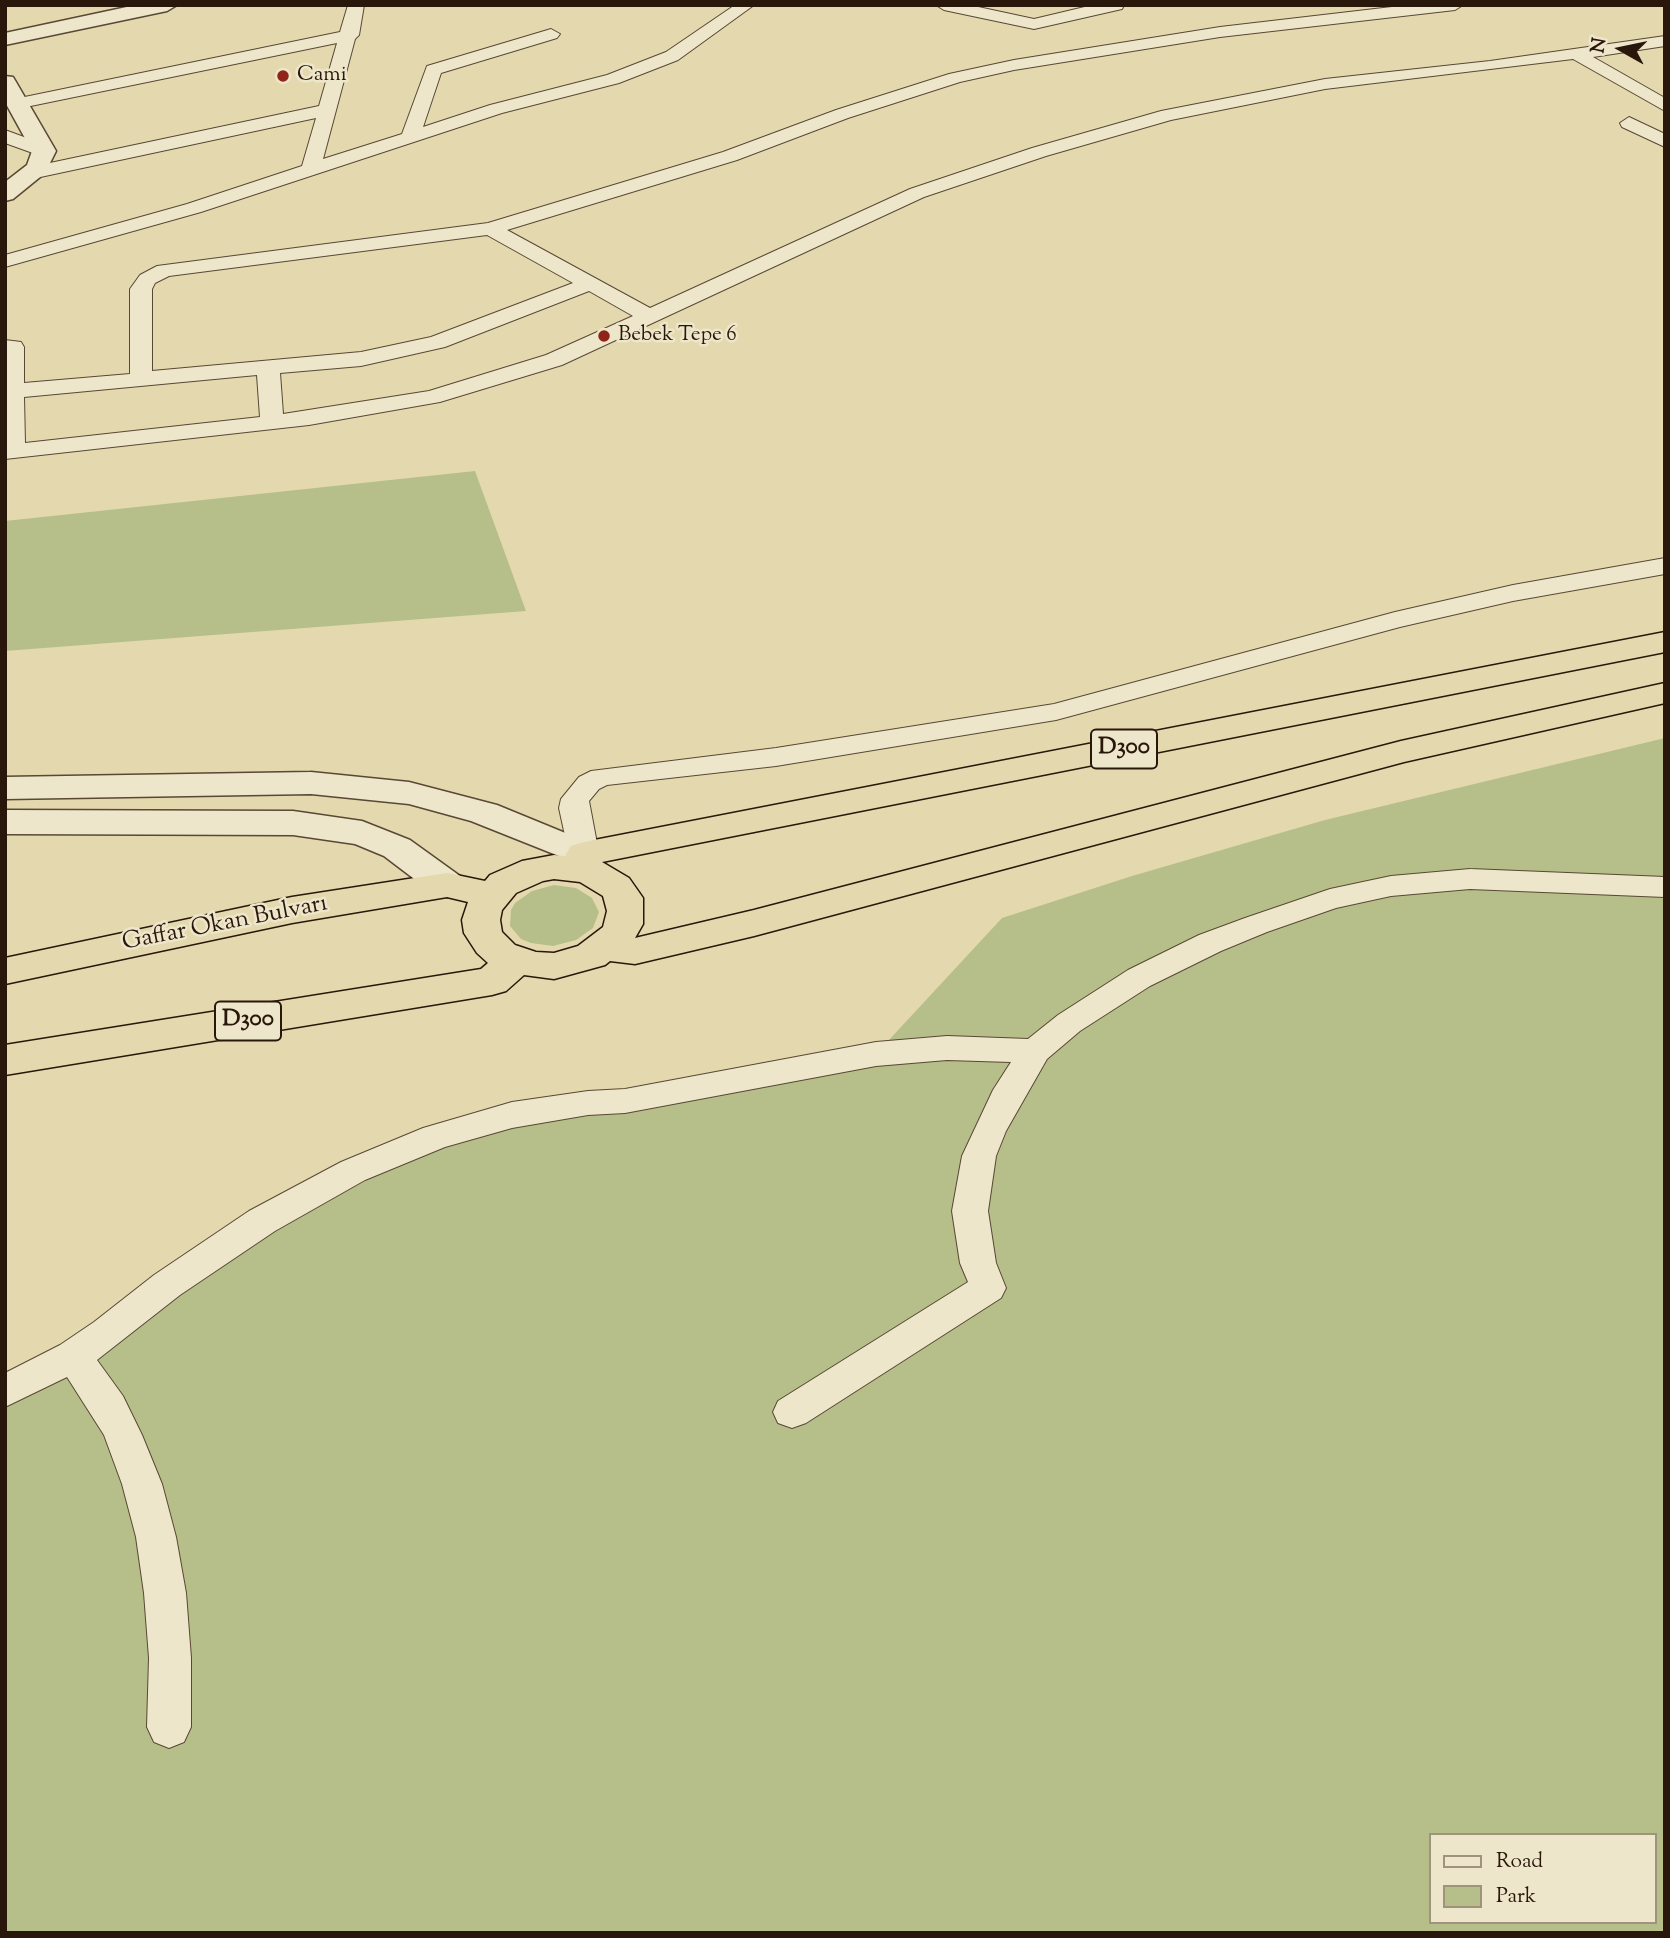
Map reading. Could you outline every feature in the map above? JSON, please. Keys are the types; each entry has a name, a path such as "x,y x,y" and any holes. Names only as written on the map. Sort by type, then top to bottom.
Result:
{"highway":[{"name":"D300","path":"582,862 1665,642"},
{"path":"620,949 626,911 624,898 616,887 582,862 535,870 503,884 491,895 481,920 483,933 501,954 504,971 554,965 768,919 1402,752 1665,693"},
{"path":"447,885 491,895"},
{"name":"Gaffar Okan Bulvarı","path":"5,971 292,910 447,885"},
{"name":"D300","path":"5,1060 504,971"}],"street":[{"path":"5,39 167,5"},
{"path":"312,168 350,36 356,5"},
{"path":"5,261 194,208 496,109 612,79 672,56 746,5"},
{"path":"944,5 1034,24 1116,5"},
{"path":"141,379 141,289 142,284 154,274 176,268 490,229 730,156 842,114 955,78 1014,65 1220,32 1455,5"},
{"path":"411,136 433,70 551,34"},
{"path":"16,104 350,36"},
{"path":"5,347 13,347 9,452 272,422 432,397 554,360 917,192 1039,152 1168,115 1325,84 1665,41"},
{"path":"1576,54 1665,106"},
{"path":"5,82 44,151"},
{"path":"31,173 328,110"},
{"path":"1665,121 1629,123 1665,141"},
{"path":"5,136 44,151"},
{"path":"5,194 37,168 44,151"},
{"path":"490,229 648,315"},
{"path":"13,391 361,359 437,342 588,284"},
{"path":"268,367 272,422"},
{"path":"582,862 575,799 589,783 601,777 776,757 1056,712 1395,620 1513,593 1665,566"},
{"path":"5,788 312,783 409,793 484,813 582,862"},
{"path":"5,822 293,822 362,834 397,848 447,885"},
{"path":"792,1412 988,1288 978,1263 970,1211 972,1183 989,1131 1010,1090 1035,1051 1105,998 1174,960 1233,934 1330,899 1391,886 1470,879 1665,887"},
{"path":"5,1391 73,1356 107,1334 214,1251 262,1221 353,1171 435,1137 512,1115 550,1108 625,1101 876,1054 947,1048 1035,1051"},
{"path":"73,1356 103,1398 123,1436 142,1484 165,1593 170,1658 169,1727"}],"green space":[{"path":"475,471 526,611 5,651 5,521"},
{"path":"1665,738 1665,1933 5,1933 5,1377 39,1361 325,1173 888,1041 1002,918 1132,876 1325,820"},
{"path":"554,885 576,888 592,898 599,912 593,928 576,940 553,946 521,939 510,926 511,910 515,903 532,891"}],"place":[{"name":"Cami","path":"283,76"},
{"name":"Bebek Tepe 6","path":"604,336"}]}
